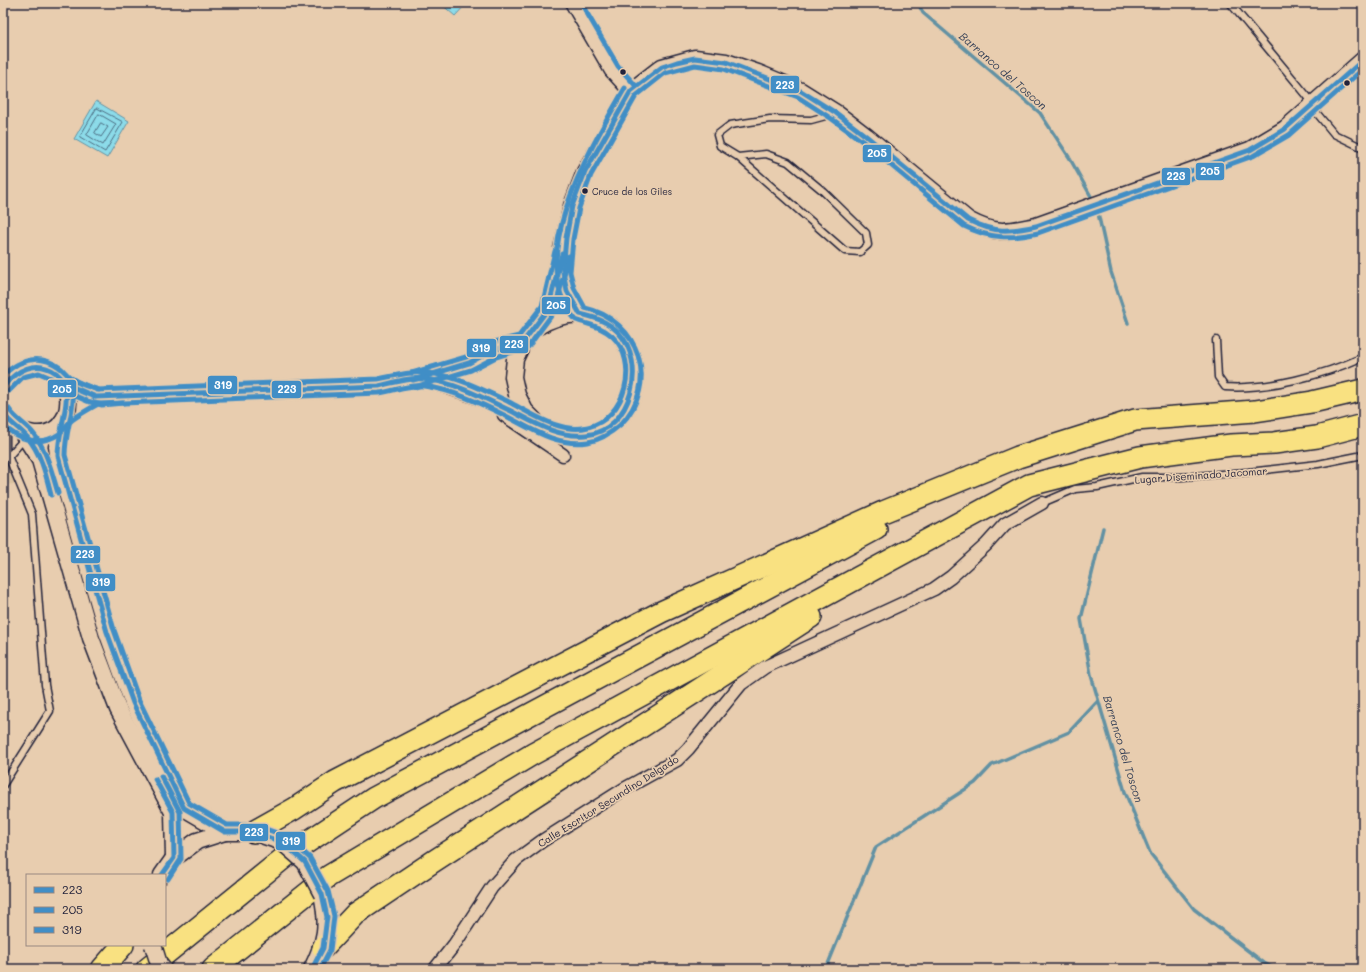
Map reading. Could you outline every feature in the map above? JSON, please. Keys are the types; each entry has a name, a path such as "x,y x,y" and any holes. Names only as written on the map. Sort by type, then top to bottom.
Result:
{"highway":[{"path":"253,832 294,809 335,782 661,612 883,512 1018,457 1135,420 1255,411 1312,402 1363,390"},
{"path":"213,969 329,876 533,754 1029,485 1140,457 1231,445 1274,443 1317,437 1363,425"},
{"path":"147,969 285,858 374,798 519,722 977,474"},
{"path":"322,948 355,914 948,529"},
{"path":"102,969 122,946"}],"main road":[{"path":"538,424 525,411 516,395 513,377 515,358 523,342 548,309 566,238 572,206 585,172 631,91 662,67 695,58 726,62 758,73 801,92 836,113 968,220 983,228 1003,232 1043,224 1250,150 1285,129 1363,60"},
{"path":"566,238 563,272 567,291 580,314"},
{"path":"423,378 464,390 553,432 571,436 588,434 604,428 618,417 630,400 635,380 633,359 624,340 610,325 595,317 580,314 565,314 551,318 535,328"},
{"path":"3,387 14,372 23,368 36,366 46,367 55,372 66,384 96,397 379,386 423,378 469,363 493,350 523,342"},
{"path":"66,384 69,398 57,447 61,472 107,632 133,702 184,808 225,832"},
{"path":"26,434 46,432 96,397"},
{"path":"4,415 26,434 35,448 43,466 91,638 118,709 173,812 174,858"},
{"path":"163,874 174,858 197,841 225,832 253,832 282,842 305,862 322,894 327,917 322,948 312,969"},
{"path":"152,946 159,964 163,969"}],"street":[{"path":"574,3 612,70 631,91"},
{"path":"477,396 563,455 553,432"},
{"name":"Calle Escritor Secundino Delgado","path":"435,969 454,945 492,888 516,860 542,841 624,789 677,760 688,749 741,684 764,667 934,589 951,577 986,545 1005,524 1042,504"}],"lane":[{"path":"1230,3 1334,134 1363,148"},
{"path":"738,157 766,154 788,162 823,191 866,233 868,245 860,252 845,251 738,157 720,146 717,135 730,125 770,119 810,120 836,113"},
{"path":"1216,340 1218,377 1225,387 1244,389 1284,382 1343,366 1363,357"},
{"path":"3,785 50,711 45,685 32,514 6,457 4,415"},
{"path":"6,457 26,434"},
{"name":"Lugar Diseminado Jacomar","path":"1042,504 1075,489 1097,488 1142,477 1181,477 1248,472 1318,464 1363,455"}],"shaded area":[{"path":"3,452 16,484 3,485"}],"water":[{"path":"440,3 467,3 455,16"},
{"path":"96,101 129,121 107,158 74,139"}],"waterway":[{"name":"Barranco del Toscon","path":"918,3 923,13 1040,113 1069,157 1093,200"},
{"name":"Barranco del Toscon","path":"1098,213 1111,272 1128,323"},
{"name":"Barranco del Toscon","path":"1103,528 1081,619 1091,675 1125,792 1150,853 1194,909 1264,963 1275,969"},
{"path":"826,969 876,847 975,783 992,765 1069,732 1098,701"}],"transit line":[{"name":"319","path":"581,3 618,66 636,86"},
{"name":"223","path":"66,384 96,397 379,386 407,380 424,379 446,383 468,391 555,432 586,435 602,430 615,421 624,408 630,393 633,377 632,360 627,345 618,332 600,320 580,314 567,291 563,272 566,238 572,206 585,172 631,91 662,67 695,58 726,62 801,91 836,113 866,136 968,220 994,229 1009,230 1036,226 1250,150 1285,129 1363,60"},
{"name":"205","path":"3,425 15,435 37,441 52,438 59,434 72,420 98,404 379,393 407,387 424,386 445,391 476,402 545,436 555,439 577,443 597,440 605,436 620,425 632,409 639,391 641,373 638,356 631,339 619,326 604,315 585,308 574,288 570,272 573,239 579,208 591,175 636,96 665,73 695,65 724,69 798,97 862,141 964,226 992,236 1001,237 1038,233 1253,156 1289,135 1363,69"},
{"name":"319","path":"69,378 97,390 378,379 406,374 428,373 445,376 473,385 547,422 557,425 568,428 578,428 588,427 601,422 612,413 620,401 625,388 627,374 625,360 621,347 612,336 599,328 576,320 561,295 556,266 559,235 568,202 581,170 625,88"},
{"name":"319","path":"412,373 466,357 490,343 519,336 542,306 555,251"},
{"name":"223","path":"413,380 469,363 493,350 523,342 548,309 562,254"},
{"name":"205","path":"415,387 471,370 496,357 528,347 554,312 569,256"},
{"name":"319","path":"3,375 22,362 37,359 44,360 59,367 79,383 99,390"},
{"name":"223","path":"3,387 20,371 27,368 41,367 56,373 72,388 95,397"},
{"name":"205","path":"9,391 23,377 39,373 51,378 64,391 87,401 102,405 123,403"},
{"name":"319","path":"73,383 74,392 65,446 65,455 114,630 139,700 189,803 227,825 255,825 285,836 310,858 328,891 334,916 330,950 320,969"},
{"name":"223","path":"66,384 67,393 58,447 58,456 107,632 133,703 184,808 225,832 253,832 282,842 305,862 322,894 327,917 323,948 312,969"},
{"name":"319","path":"9,409 38,440 48,462 58,493"},
{"name":"223","path":"3,413 8,420 32,443 42,464 51,495"},
{"name":"319","path":"161,776 180,812 181,859 168,879"},
{"name":"223","path":"155,779 173,812 174,858 163,874"}],"place":[{"name":"Cruce de los Giles","path":"585,191"}]}
